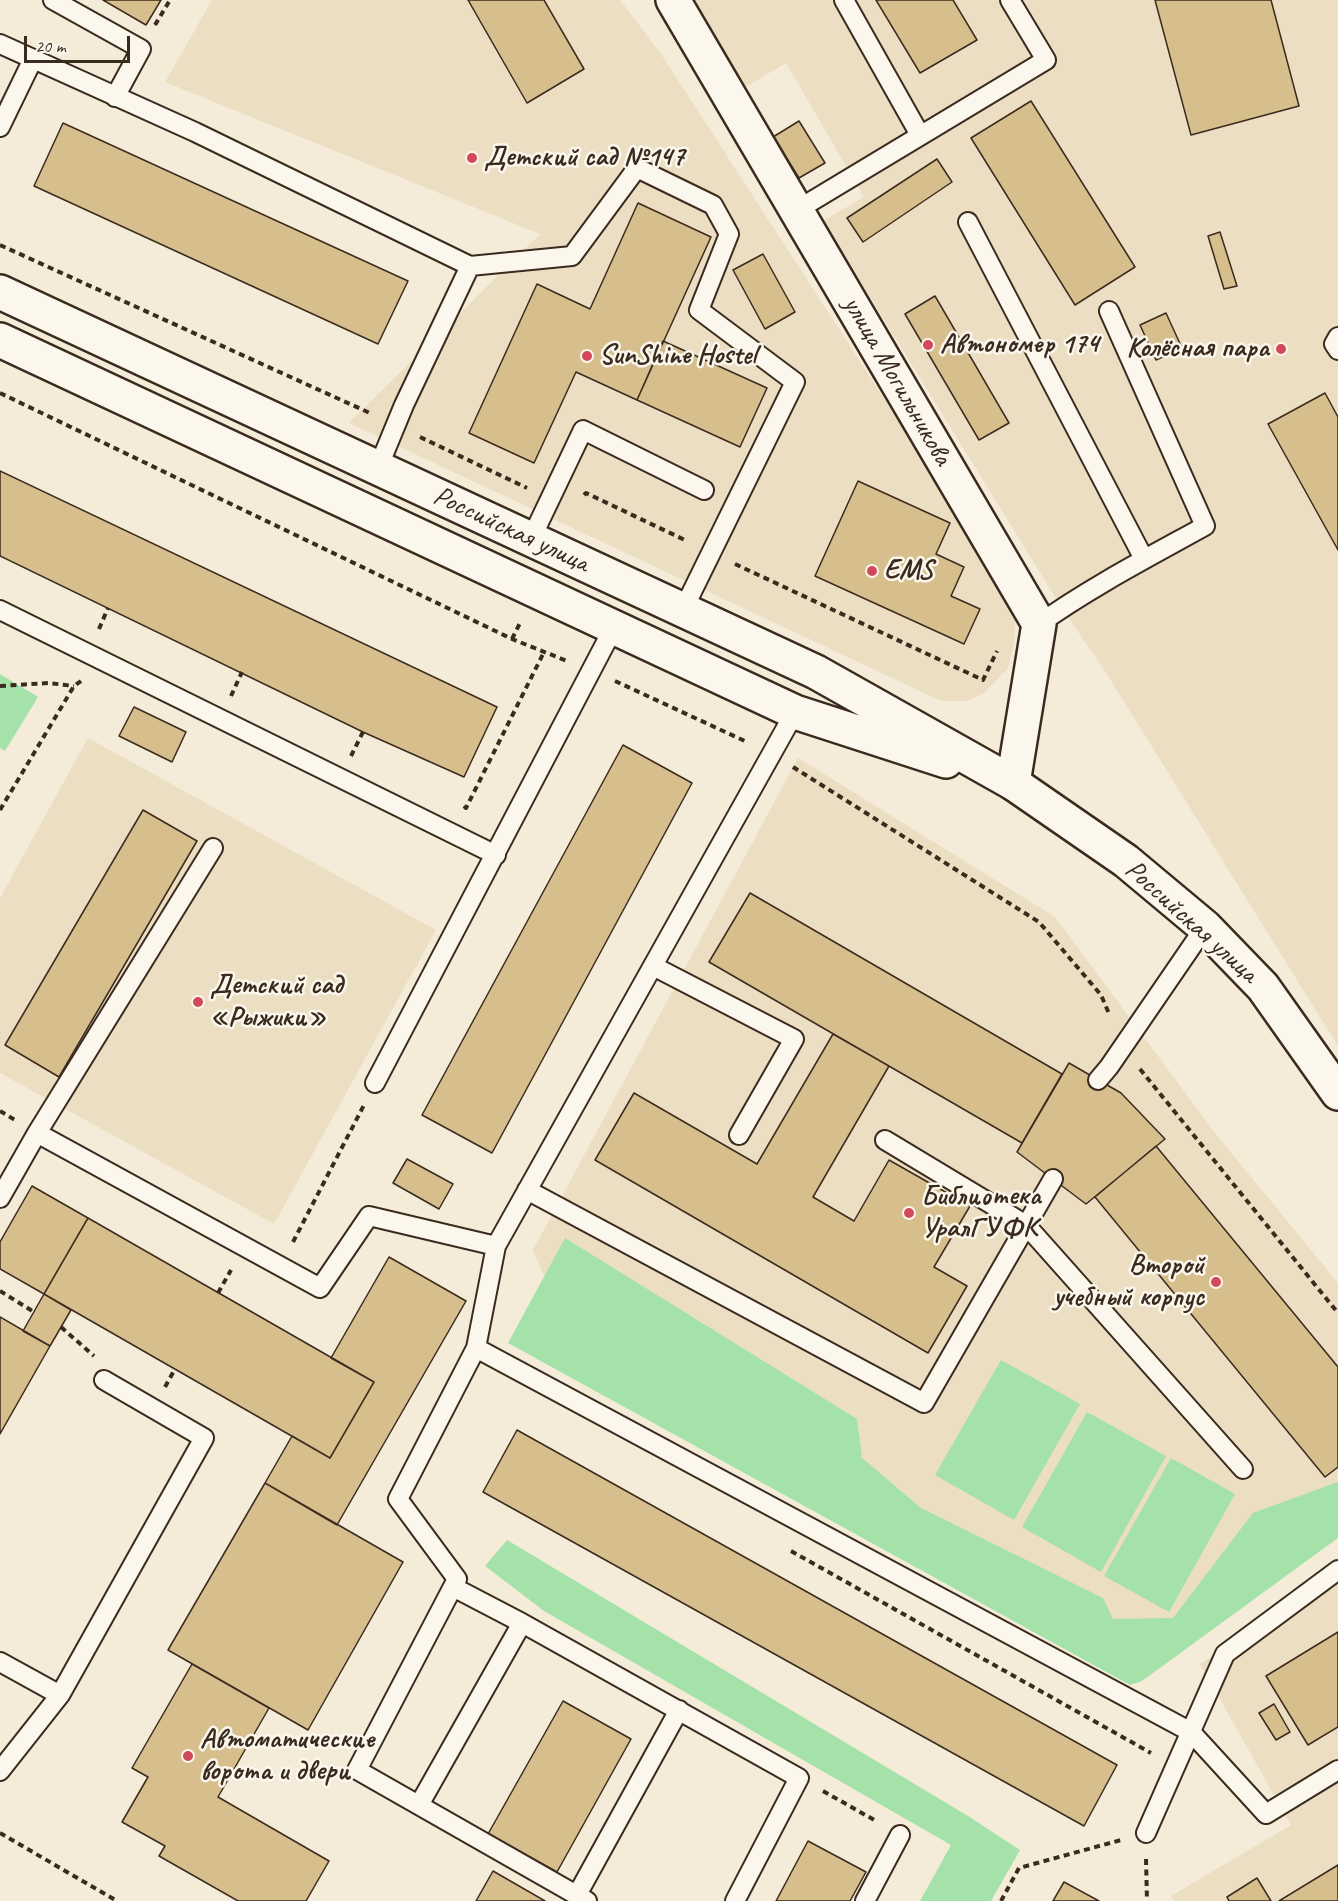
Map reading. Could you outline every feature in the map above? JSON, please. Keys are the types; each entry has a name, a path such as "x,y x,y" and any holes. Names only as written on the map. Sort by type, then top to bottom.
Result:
{"main road":[{"name":"улица Могильникова","path":"673,0 1039,624"},
{"name":"Российская улица","path":"0,292 816,672 1013,783 1126,861 1204,927 1263,987 1338,1093"},
{"name":"Российская улица","path":"0,340 795,712 1013,783"},
{"path":"1013,783 1039,624"}],"lane":[{"path":"844,0 920,135"},
{"path":"797,210 1046,60 1010,0"},
{"path":"55,1 141,49 115,97"},
{"path":"0,44 195,132 470,266 572,256 637,168 713,205 729,234 699,310 795,382 683,610"},
{"path":"0,127 33,59"},
{"path":"968,222 1144,559"},
{"path":"378,468 404,405 470,266"},
{"path":"1039,624 1144,559 1205,526 1109,311"},
{"path":"1338,337 1334,344 1338,350"},
{"path":"531,539 583,430 704,490"},
{"path":"0,610 496,855"},
{"path":"375,1083 614,627"},
{"path":"679,1710 582,1898 357,1770 457,1579 398,1499 476,1348 496,1246 795,712"},
{"path":"0,1198 37,1133 213,848"},
{"path":"1098,1080 1204,927"},
{"path":"653,966 794,1039 739,1135"},
{"path":"37,1133 320,1288 369,1216 496,1246"},
{"path":"885,1140 1026,1225 1243,1469"},
{"path":"527,1190 924,1403 1053,1179"},
{"path":"476,1348 1191,1732 1266,1814 1338,1770"},
{"path":"0,1771 60,1695 204,1438 104,1380"},
{"path":"1146,1833 1225,1654 1338,1570"},
{"path":"453,1587 522,1623 799,1778 735,1901"},
{"path":"419,1805 522,1623"},
{"path":"0,1662 60,1695"},
{"path":"865,1901 900,1835"}],"path":[{"path":"456,803 466,808 544,652"},
{"path":"0,686 49,684 74,686 0,810"},
{"path":"231,695 241,700"},
{"path":"343,748 353,753"},
{"path":"306,1217 375,1083"},
{"path":"0,1292 34,1312"},
{"path":"789,1550 1176,1767"},
{"path":"799,1778 900,1835"},
{"path":"0,1833 117,1901"},
{"path":"1001,1901 1019,1868 1146,1833 1147,1901"}],"shaded area":[{"path":"212,0 620,0 661,54 999,576 1016,615 1014,643 1008,668 984,693 967,701 941,701 349,423 540,234 165,82"},
{"path":"690,0 1338,0 1338,1046 1108,676 1062,608 823,221 864,197 786,63 744,88"},
{"name":"Детский сад «Рыжики»","path":"88,738 436,930 274,1224 0,1073 0,898"},
{"path":"798,758 1055,917 1215,1133 1338,1283 1338,1517 1181,1632 1059,1627 580,1361 533,1250"},
{"path":"1338,1577 1338,1901 1174,1901 1171,1896 1291,1825 1200,1664"}],"green space":[{"path":"0,674 38,697 5,751 0,748"},
{"path":"565,1238 857,1419 862,1458 921,1508 1103,1598 1113,1619 1173,1618 1253,1513 1338,1482 1338,1538 1142,1681 1130,1685 508,1343"},
{"path":"1001,1360 1080,1404 1014,1520 935,1475"},
{"path":"1087,1412 1166,1456 1101,1572 1022,1527"},
{"path":"1171,1458 1235,1494 1169,1612 1104,1576"},
{"path":"507,1540 968,1816 1020,1850 991,1901 920,1901 951,1845 544,1611 485,1566"}],"building":[{"path":"103,0 161,0 146,25"},
{"path":"468,0 544,0 584,69 527,103"},
{"path":"876,0 953,0 977,40 920,73"},
{"path":"1155,0 1271,0 1299,106 1191,135"},
{"path":"1031,101 1135,267 1075,305 971,138"},
{"path":"799,121 825,163 799,178 773,137"},
{"path":"63,123 408,281 378,344 34,186"},
{"path":"937,159 952,182 863,242 847,218"},
{"path":"638,203 711,237 637,400 576,372 534,463 469,433 537,284 590,309"},
{"path":"1220,232 1237,286 1224,289 1208,236"},
{"path":"763,254 795,312 765,329 733,270"},
{"path":"935,296 1009,423 979,440 905,314"},
{"path":"1166,313 1182,348 1156,360 1140,325"},
{"path":"663,341 767,388 740,447 637,400"},
{"path":"1325,393 1338,417 1338,550 1268,424"},
{"path":"0,471 497,707 464,777 363,732 0,556"},
{"path":"858,481 950,523 936,554 964,567 951,596 980,609 964,644 815,576"},
{"path":"134,707 186,732 172,762 119,736"},
{"path":"623,745 692,783 492,1153 422,1115"},
{"path":"143,810 197,841 59,1077 5,1045"},
{"path":"750,893 1062,1074 1022,1143 709,962"},
{"path":"833,1034 889,1066 813,1197 854,1221 889,1160 970,1206 934,1267 967,1286 928,1353 595,1160 634,1093 757,1164"},
{"path":"1069,1063 1121,1093 1165,1139 1086,1204 1017,1152"},
{"name":"Второй учебный корпус","path":"1156,1146 1338,1367 1338,1467 1325,1477 1095,1197"},
{"path":"407,1159 453,1184 439,1209 393,1183"},
{"path":"32,1186 88,1218 44,1294 0,1269 0,1242"},
{"path":"88,1218 374,1382 330,1458 44,1294"},
{"path":"389,1257 466,1301 337,1525 265,1483 292,1436 330,1458 374,1382 331,1358"},
{"path":"44,1294 71,1310 50,1346 23,1331"},
{"path":"0,1317 50,1346 0,1434"},
{"path":"517,1430 1117,1765 1084,1826 483,1492"},
{"path":"265,1483 403,1562 308,1730 168,1650"},
{"path":"1338,1632 1338,1727 1308,1745 1266,1676"},
{"path":"192,1664 269,1708 218,1797 329,1861 306,1901 238,1901 159,1856 165,1846 122,1822 148,1777 132,1768"},
{"path":"563,1701 631,1739 557,1872 488,1834"},
{"path":"1274,1704 1290,1732 1276,1740 1259,1713"},
{"path":"808,1841 866,1872 850,1901 776,1901"},
{"path":"1338,1865 1338,1901 1279,1901"},
{"path":"493,1871 545,1901 476,1901"},
{"path":"1257,1878 1271,1901 1229,1901 1227,1897"},
{"path":"1064,1882 1099,1901 1053,1901"}],"place":[{"name":"Детский сад №147","path":"472,158"},
{"name":"Автономер 174","path":"928,345"},
{"name":"Колёсная пара","path":"1281,349"},
{"name":"SunShine Hostel","path":"587,356"},
{"name":"EMS","path":"872,571"},
{"name":"Детский сад «Рыжики»","path":"198,1002"},
{"name":"Библиотека УралГУФК","path":"909,1213"},
{"name":"Второй учебный корпус","path":"1216,1282"},
{"name":"Автоматические ворота и двери","path":"188,1756"}]}
